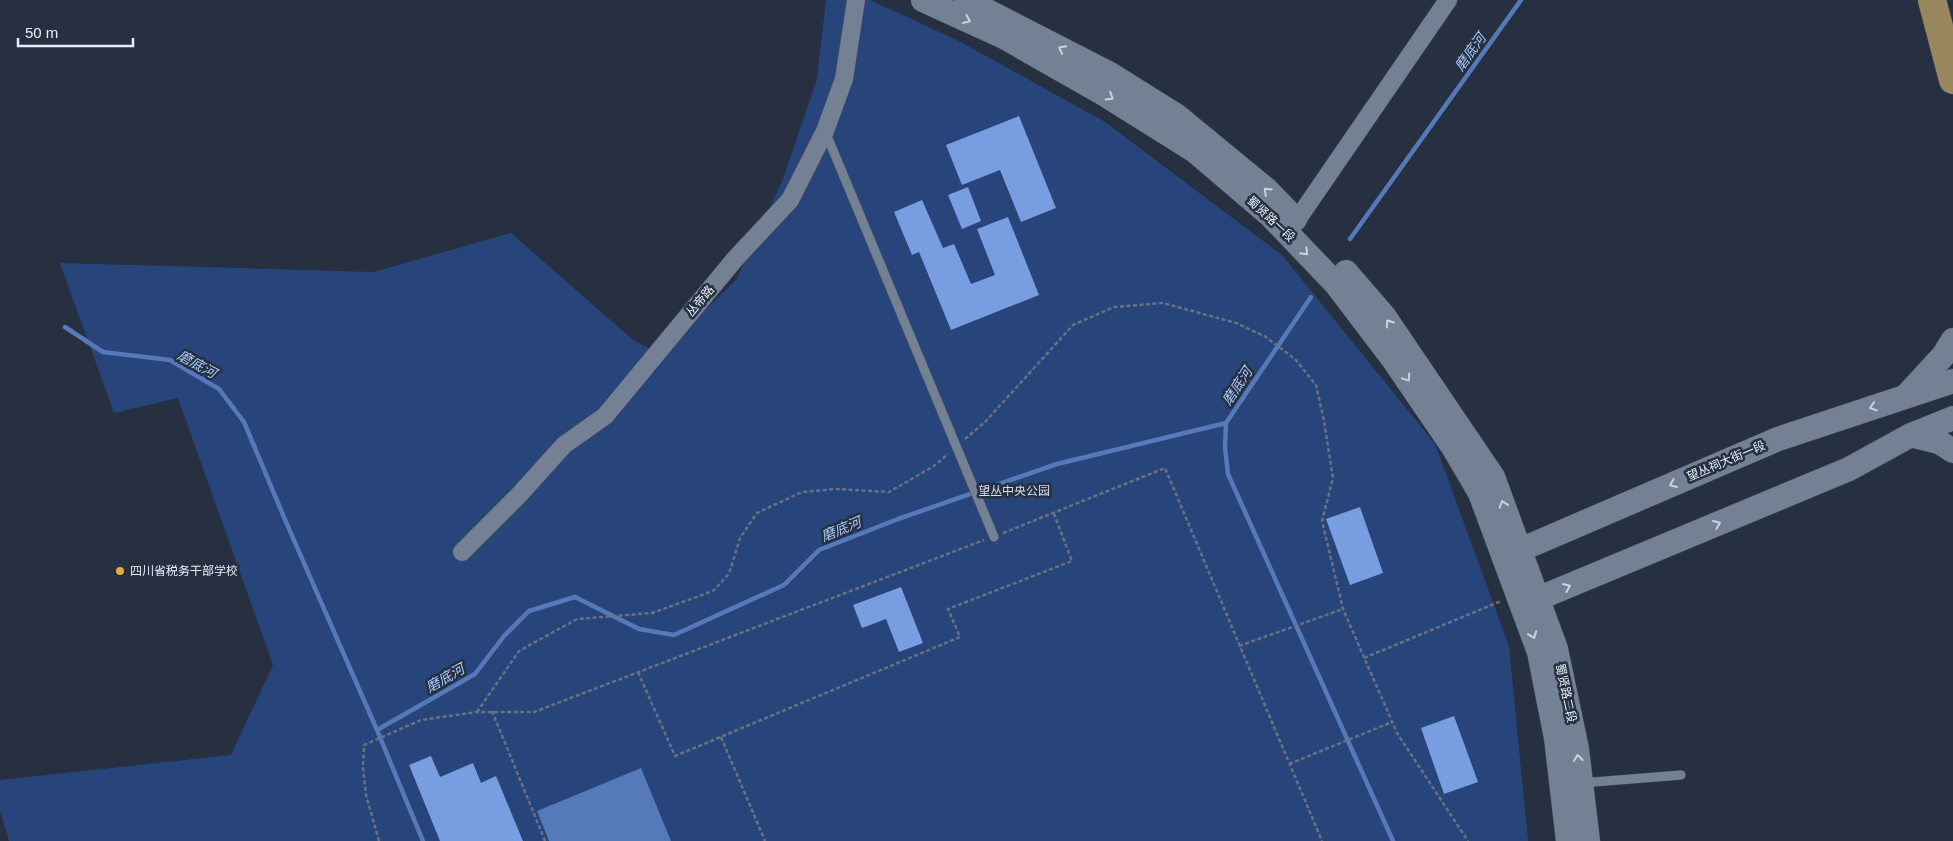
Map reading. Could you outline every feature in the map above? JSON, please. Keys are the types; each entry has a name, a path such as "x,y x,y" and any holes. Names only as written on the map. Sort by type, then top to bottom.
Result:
{"main road":[{"path":"1932,0 1953,80"}],"street":[{"name":"丛帝路","path":"462,552 519,495 564,445 605,416 735,259 790,200 825,131 844,79 856,0"},
{"name":"蜀贤路一段","path":"923,0 1004,37 1104,94 1195,151 1270,215 1336,284 1393,359 1453,447 1480,493 1511,553"},
{"name":"蜀贤路一段","path":"966,0 1110,74 1177,116 1267,190 1297,220 1332,256 1384,316 1493,477 1511,553"},
{"path":"1297,220 1448,0"},
{"path":"1905,397 1943,356 1953,340"},
{"name":"望丛祠大街一段","path":"1511,553 1778,439 1953,381"},
{"path":"1525,599 1849,469 1911,435 1953,418"},
{"path":"1911,435 1938,442 1953,451"},
{"name":"蜀贤路二段","path":"1511,553 1539,652 1556,738 1568,841"},
{"name":"蜀贤路二段","path":"1525,599 1556,649 1577,748 1588,841"}],"lane":[{"path":"825,131 994,537"},
{"path":"1581,783 1681,775"}],"path":[{"path":"960,444 985,422 1073,325 1114,307 1163,303 1236,322 1266,337 1296,360 1316,385 1324,421 1333,478 1322,521 1343,609 1397,733 1468,841"},
{"path":"477,712 519,651 577,619 652,613 713,591 729,574 740,538 757,512 802,492 836,489 890,492 934,466 954,449"},
{"path":"379,841 366,795 364,745 421,720 477,712 534,712 1054,514 1165,468 1322,841"},
{"path":"638,672 675,756 960,637 948,609 1072,562 1054,514"},
{"path":"1364,658 1525,599"},
{"path":"1239,646 1343,609"},
{"path":"492,711 544,841"},
{"path":"1289,764 1392,722"},
{"path":"722,736 765,841"}],"green space":[{"name":"望丛中央公园","path":"826,0 870,0 961,42 1105,122 1282,255 1435,444 1509,646 1528,841 9,841 0,810 0,780 231,755 273,665 178,398 114,413 60,263 374,272 511,233 633,340 659,354 736,280 783,179 817,79"}],"shaded area":[{"path":"641,768 671,841 549,841 537,811"}],"building":[{"path":"1019,116 1056,208 1021,222 1000,170 962,185 946,145"},
{"path":"968,187 981,221 962,229 948,195"},
{"path":"922,200 943,248 954,244 971,284 995,275 977,229 1008,217 1039,295 951,330 919,252 912,255 894,212"},
{"path":"1360,507 1383,573 1350,585 1326,519"},
{"path":"901,587 923,643 899,652 886,619 862,628 853,605"},
{"path":"1454,716 1478,782 1444,794 1421,728"},
{"path":"431,756 440,777 473,763 481,783 496,776 523,841 440,841 409,765"}],"waterway":[{"name":"磨底河","path":"1350,239 1521,0"},
{"name":"磨底河","path":"423,841 377,730 475,674 504,636 529,611 575,597 639,629 674,635 784,585 819,550 898,519 1057,464 1226,423 1311,297"},
{"name":"磨底河","path":"65,327 103,352 170,360 219,389 244,422 377,730"},
{"path":"1226,423 1225,448 1228,474 1393,841"}],"place":[{"name":"四川省税务干部学校","path":"120,571"}]}
